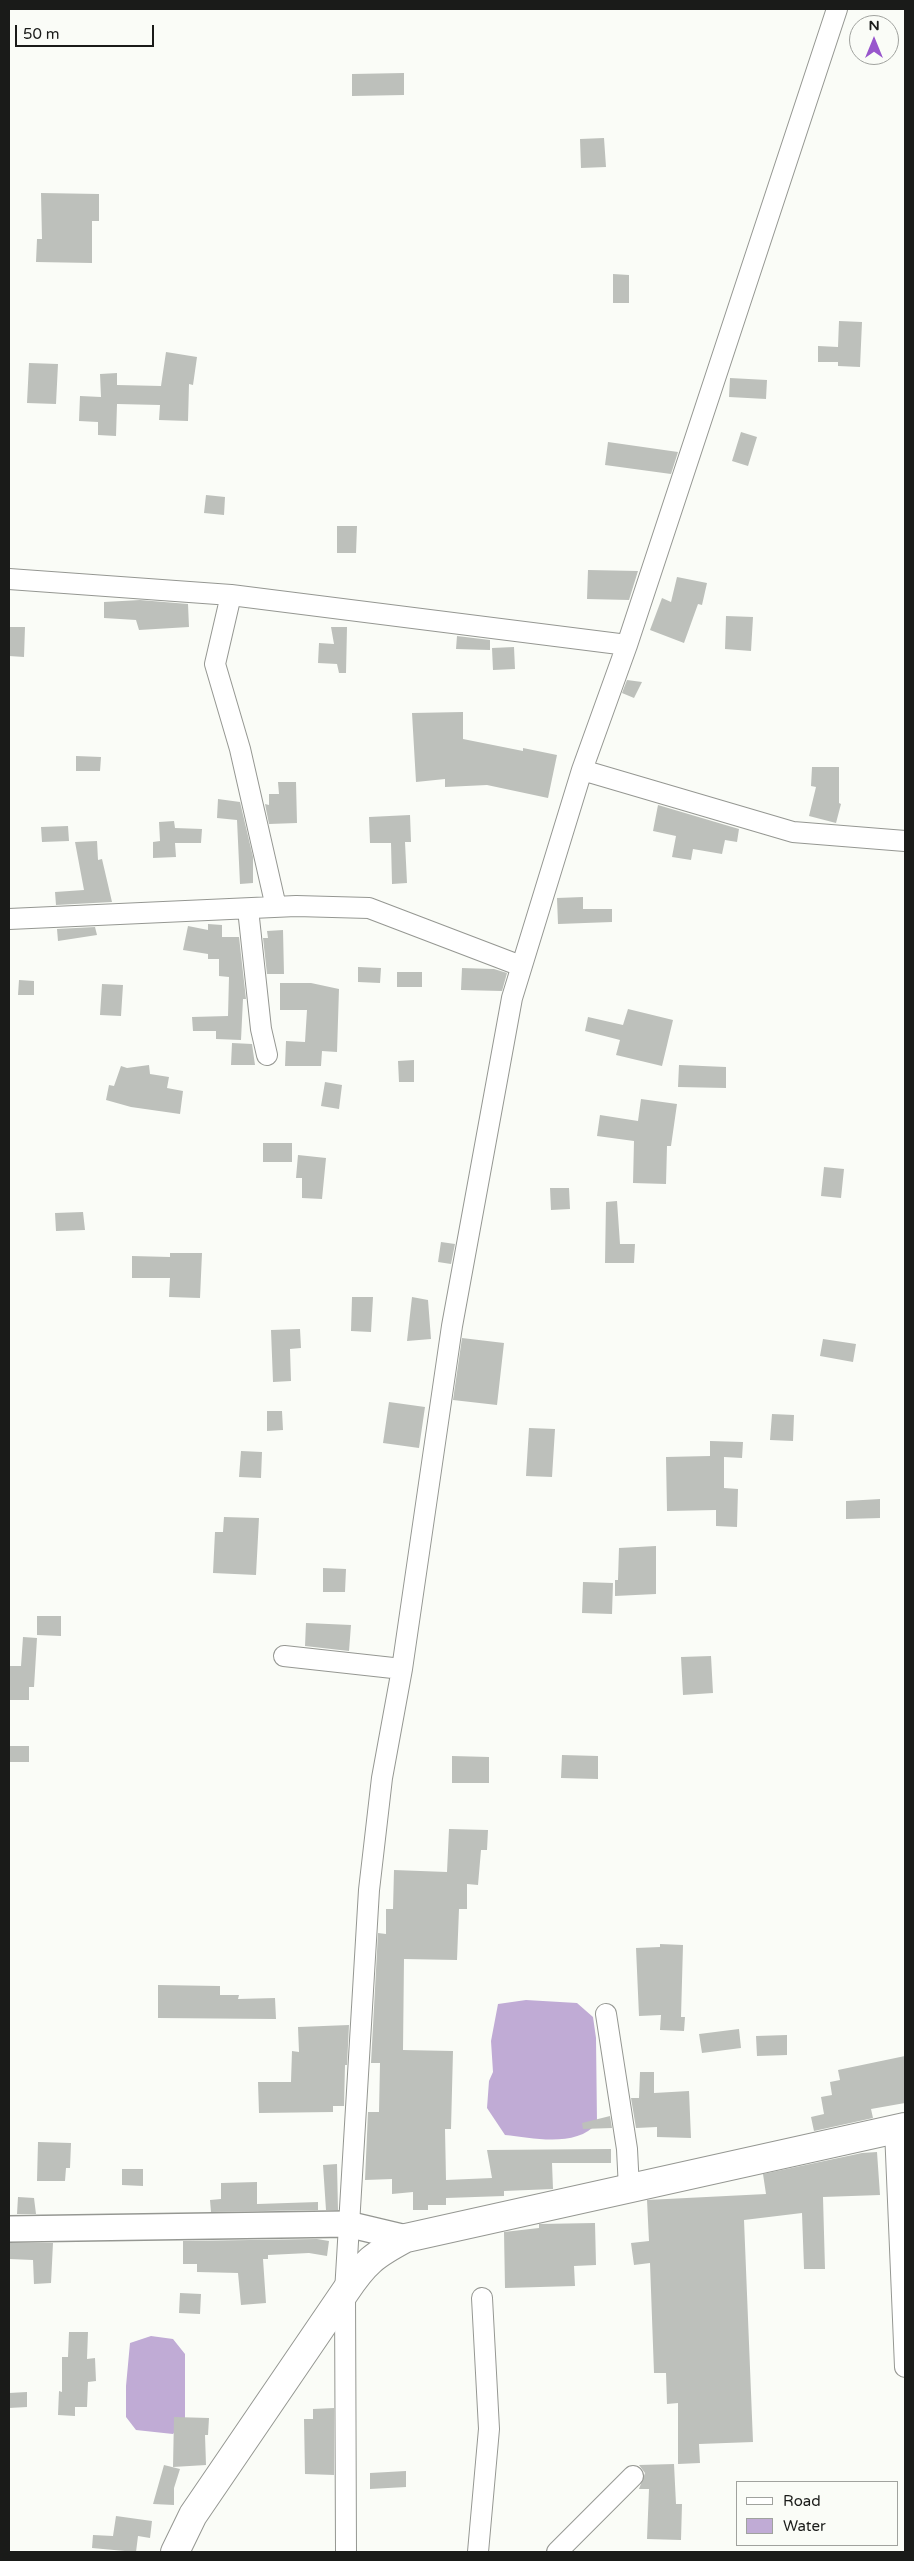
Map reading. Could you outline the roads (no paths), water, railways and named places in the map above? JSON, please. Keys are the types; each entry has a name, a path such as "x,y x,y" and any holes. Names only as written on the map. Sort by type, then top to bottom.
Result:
{"main road":[{"path":"175,2552 193,2515 345,2292 363,2266 381,2251 406,2238 900,2129"}],"street":[{"path":"346,2552 345,2292 347,2224 368,1890 382,1778 402,1669 452,1326 512,998 582,770 627,645 837,9"},
{"path":"9,579 231,595 627,645"},
{"path":"231,595 215,664 240,749 276,907"},
{"path":"582,770 793,832 905,841"},
{"path":"9,919 276,907 369,908 521,966"},
{"path":"248,909 261,1029 267,1055"},
{"path":"284,1656 402,1669"},
{"path":"606,2014 627,2150 628,2189"},
{"path":"900,2129 905,2367"},
{"path":"9,2229 347,2224 406,2238"},
{"path":"478,2552 489,2429 482,2298"},
{"path":"556,2552 633,2476"}],"water":[{"path":"526,2000 577,2003 593,2017 596,2038 597,2123 588,2131 578,2136 554,2140 505,2135 487,2108 489,2081 493,2072 491,2041 498,2004"},
{"path":"151,2336 173,2339 185,2354 185,2419 173,2434 136,2430 126,2417 126,2386 130,2343"}]}
